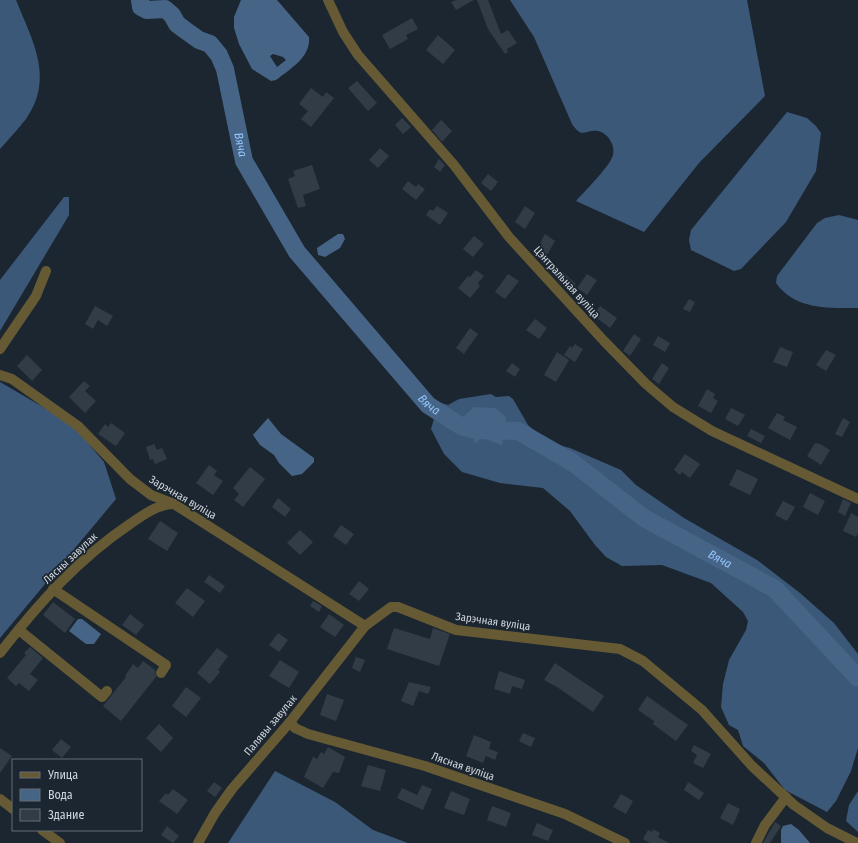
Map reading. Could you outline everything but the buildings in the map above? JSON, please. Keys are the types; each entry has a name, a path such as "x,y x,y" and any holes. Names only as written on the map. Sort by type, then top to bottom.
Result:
{"street":[{"name":"Цэнтральная вуліца","path":"328,0 343,32 358,55 454,166 509,237 608,346 646,384 673,407 712,431 858,499"},
{"path":"0,349 36,296 46,271"},
{"name":"Зарэчная вуліца","path":"0,375 12,379 78,426 130,478 151,495 174,504 365,626 391,607 398,607 456,630 620,649 643,661 702,710 752,766 786,797 827,828 857,843"},
{"name":"Лясны завулак","path":"0,653 53,588 79,563 109,538 148,513 167,504 174,504"},
{"path":"53,588 166,665 161,673"},
{"name":"Палявы завулак","path":"198,843 215,813 232,789 290,722 365,626"},
{"path":"19,630 102,697 106,691"},
{"name":"Лясная вуліца","path":"290,722 295,728 308,734 425,766 565,814 625,843"},
{"path":"756,843 765,825 786,797"},
{"path":"0,799 12,808"},
{"path":"43,831 60,843"}],"shaded area":[{"path":"0,0 16,0 34,44 40,74 39,89 35,104 26,119 0,149"},
{"path":"510,0 747,0 765,96 699,163 644,232 576,201 608,165 613,155 613,145 608,137 602,132 594,131 582,133 579,132 572,124 534,37"},
{"path":"787,112 807,118 821,133 816,171 786,222 741,269 734,271 691,250 689,240 691,230"},
{"path":"64,197 69,197 69,215 0,331 0,280"},
{"path":"839,215 858,220 858,308 835,308 813,306 802,303 784,292 776,283 777,276 817,223 825,218"},
{"path":"0,382 72,424 104,462 116,499 0,638"},
{"path":"491,394 496,397 509,396 513,399 528,425 547,442 570,448 621,470 636,485 684,518 757,560 800,593 834,623 858,654 858,748 851,771 836,801 827,812 785,790 764,763 743,746 738,730 729,725 721,707 723,684 729,660 746,630 748,621 743,612 711,583 662,565 622,566 606,557 595,545 570,511 543,488 500,483 462,472 444,454 431,429 438,405 441,403 448,405 459,399"},
{"path":"275,771 335,802 373,830 408,843 228,843"},
{"path":"858,791 858,832 846,821 849,805"}],"water":[{"path":"241,0 277,0 309,37 307,51 293,67 276,80 271,81 252,69 239,44 234,28 234,17","holes":["273,54 283,57 286,60 277,67 270,56"]},
{"path":"338,234 343,234 345,239 340,248 325,257 318,255 317,248"},
{"path":"474,407 495,408 506,417 502,445 482,438 474,444 475,430 461,426 462,418"},
{"path":"268,418 281,434 314,458 314,462 302,474 292,476 279,463 274,455 260,445 253,435"},
{"path":"78,619 82,619 101,634 94,644 86,644 69,631"},
{"path":"791,824 799,830 810,843 781,843 781,830 783,826"}],"waterway":[{"name":"Вяча","path":"140,0 141,7 147,10 165,9 172,15 177,24 199,40 210,44 219,55 225,69 244,161 297,252 428,405 461,426 475,430 518,431 572,462 644,518 775,589 858,678"}]}
